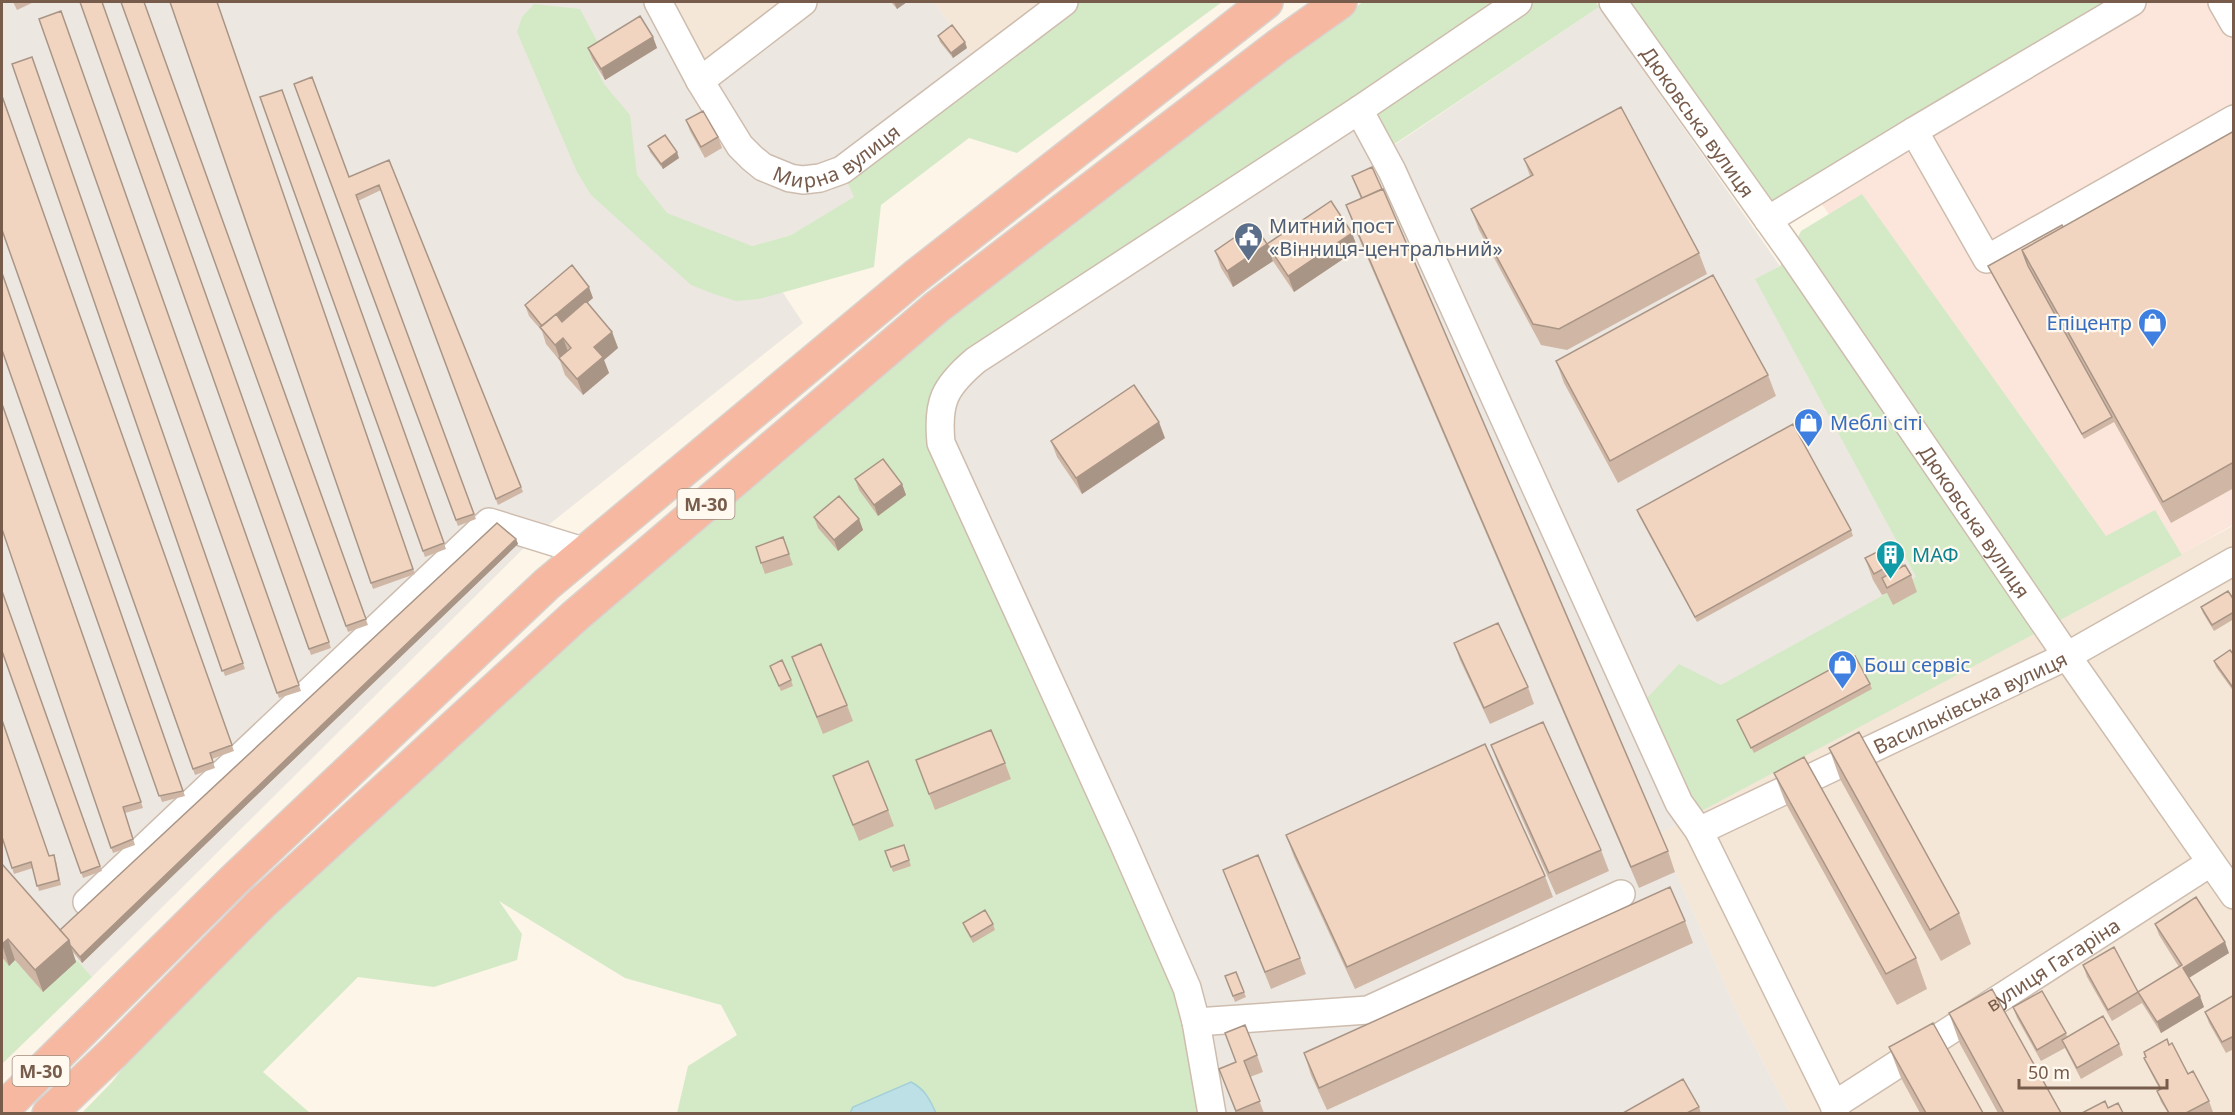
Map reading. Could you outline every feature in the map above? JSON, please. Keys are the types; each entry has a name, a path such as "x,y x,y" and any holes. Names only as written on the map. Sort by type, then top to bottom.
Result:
{"highway":[{"name":"М-30","path":"52,1112 262,903 583,609 937,307 1278,46 1340,2"},
{"name":"М-30","path":"2,1110 235,879 547,584 916,276 1261,4"}],"street":[{"name":"Мирна вулиця","path":"658,2 700,81 740,146 763,167 790,178 803,180 820,178 842,170 1065,2"},
{"path":"700,81 803,2"},
{"path":"1212,1113 1196,1022 1187,988 941,443 939,416 947,391 959,374 976,360 1359,110 1518,2"},
{"name":"Дюковська вулиця","path":"1613,2 1768,220 2234,895"},
{"path":"1768,220 2133,2"},
{"path":"2222,2 2234,23"},
{"path":"1359,110 1392,171 1679,803 1699,831 1835,1109"},
{"path":"1914,131 1987,259 2234,119"},
{"path":"87,902 489,522 586,552"},
{"name":"Васильківська вулиця","path":"1699,831 2067,656 2234,561"},
{"name":"вулиця Гагаріна","path":"1835,1109 2210,862"},
{"path":"1196,1022 1368,1010 1621,894"}],"shaded area":[{"path":"2,2 658,2 700,81 803,2 934,2 980,66 855,197 791,235 752,246 803,323 542,530 92,977 2,876"},
{"path":"658,2 803,2 700,81"},
{"path":"934,2 1064,2 980,66"},
{"path":"2129,2 2233,2 2233,525 2104,597 1813,192"},
{"path":"1599,7 1780,266 1756,279 1966,670 1659,834 1738,1014 1790,1113 1212,1113 941,443 947,391 1359,110 1393,146"},
{"path":"2233,526 2233,1113 1790,1113 1738,1014 1659,834"}],"green space":[{"path":"1064,2 1222,2 1017,153 969,138 881,205 874,267 759,299 736,301 691,285 591,195 577,172 517,32 522,17 534,4 580,9 598,43 590,56 604,84 630,115 637,175 667,213 752,246 791,235 854,197 842,170"},
{"path":"1363,2 1499,2 1044,305 939,416 1187,988 1212,1113 936,1113 923,1091 911,1082 850,1113 677,1113 688,1066 737,1035 721,1005 625,978 499,901 522,934 517,960 434,987 358,977 263,1072 310,1113 81,1114 112,1082 145,1039 364,827 580,625 945,317 1288,54"},
{"path":"1518,2 1596,2 1599,7 1393,145 1359,110"},
{"path":"1624,2 2132,2 1775,216"},
{"path":"1862,194 2106,536 2155,510 2182,555 1698,813 1646,699 1679,664 1721,685 1916,577 1755,279 1780,266 1791,252 1801,231"},
{"path":"2,876 92,977 2,1064"}],"water":[{"path":"911,1082 923,1091 936,1113 850,1113 853,1107"}],"building":[{"path":"80,2 102,2 329,642 309,649"},
{"path":"121,2 144,2 366,619 346,626"},
{"path":"170,2 217,2 413,569 371,583"},
{"path":"61,11 299,685 277,693 39,19"},
{"path":"640,16 653,37 601,69 588,48"},
{"path":"952,25 965,42 951,53 938,36"},
{"path":"32,57 243,663 222,671 12,64"},
{"path":"312,77 349,177 389,160 521,487 496,499 379,185 356,195 474,514 456,520 294,84"},
{"path":"282,90 444,543 423,551 260,97"},
{"path":"2,96 232,745 210,753 213,762 193,769 2,230"},
{"path":"1621,107 1699,253 1559,329 1533,324 1471,209 1533,175 1524,159"},
{"path":"703,111 718,137 701,147 686,120"},
{"name":"Епіцентр","path":"2234,131 2234,462 2163,502 2022,250"},
{"path":"665,135 677,152 661,164 648,146"},
{"path":"1372,167 1382,189 1362,198 1352,176"},
{"path":"1383,189 1668,851 1631,867 1346,205"},
{"path":"1331,201 1352,233 1288,276 1267,244"},
{"path":"1254,224 1267,244 1227,271 1215,251"},
{"path":"2062,225 2063,227 2022,250 2028,266 2112,417 2082,434 1988,266"},
{"path":"572,265 589,287 542,326 525,305"},
{"path":"2,273 183,791 159,796 2,350"},
{"path":"1713,275 1768,375 1610,461 1556,361"},
{"path":"586,301 612,332 594,347 603,357 577,379 559,358 571,348 563,338 555,345 540,327 556,314 562,322"},
{"path":"1134,385 1159,422 1076,478 1051,441"},
{"path":"2,404 141,802 123,807 133,839 111,848 2,529"},
{"path":"1793,424 1851,530 1695,617 1637,510"},
{"path":"883,459 902,484 874,505 855,479"},
{"path":"839,496 859,519 834,540 814,517"},
{"path":"497,523 516,539 80,957 60,930"},
{"path":"783,537 789,554 761,563 756,547"},
{"path":"1893,544 1901,559 1874,574 1865,558"},
{"path":"1905,565 1911,575 1887,588 1882,578"},
{"path":"2,591 100,866 81,873 2,651"},
{"path":"2228,591 2234,600 2234,612 2212,625 2201,607"},
{"path":"1498,623 1528,687 1484,708 1454,643"},
{"path":"821,644 847,705 817,717 792,657"},
{"path":"2230,650 2234,655 2234,689 2214,661"},
{"path":"1855,656 1870,684 1751,748 1737,720"},
{"path":"782,660 791,680 779,686 770,666"},
{"path":"2,720 49,856 54,855 59,880 37,886 31,862 12,868 2,837"},
{"path":"1543,722 1601,850 1549,873 1491,745"},
{"path":"991,730 1005,763 929,794 916,760"},
{"path":"1859,732 1959,913 1930,930 1829,748"},
{"path":"1485,744 1545,876 1347,967 1286,835"},
{"path":"1804,757 1916,958 1886,974 1774,773"},
{"path":"868,761 888,810 853,825 833,776"},
{"path":"904,845 909,860 891,867 885,851"},
{"path":"1258,855 1300,958 1265,972 1223,870"},
{"path":"2,864 69,940 35,970 8,939 2,944"},
{"path":"1670,887 1685,921 1319,1088 1304,1053"},
{"path":"2196,897 2225,942 2183,968 2200,996 2157,1022 2138,992 2182,965 2155,924"},
{"path":"985,910 993,924 971,937 963,923"},
{"path":"2114,947 2138,992 2108,1010 2083,965"},
{"path":"1236,972 1244,992 1233,996 1225,976"},
{"path":"1992,989 2061,1113 2004,1113 1949,1013"},
{"path":"2042,991 2066,1033 2037,1050 2013,1007"},
{"path":"2234,995 2234,1036 2222,1042 2205,1012"},
{"path":"2103,1016 2119,1044 2077,1068 2062,1040"},
{"path":"1933,1023 1983,1113 1926,1113 1889,1047"},
{"path":"1245,1025 1257,1055 1244,1061 1260,1101 1236,1111 1219,1069 1236,1062 1225,1033"},
{"path":"2167,1039 2169,1045 2172,1043 2188,1074 2193,1071 2209,1101 2186,1113 2169,1113 2157,1091 2161,1089 2144,1058 2146,1057 2144,1052"},
{"path":"1683,1079 1699,1107 1687,1113 1623,1113"},
{"path":"2105,1101 2108,1108 2118,1103 2123,1113 2082,1113"}],"place":[{"name":"Митний пост «Вінниця-центральний»","path":"1248,262"},
{"name":"Епіцентр","path":"2153,348"},
{"name":"Меблі сіті","path":"1809,448"},
{"name":"МАФ","path":"1891,580"},
{"name":"Бош сервіс","path":"1843,690"}]}
